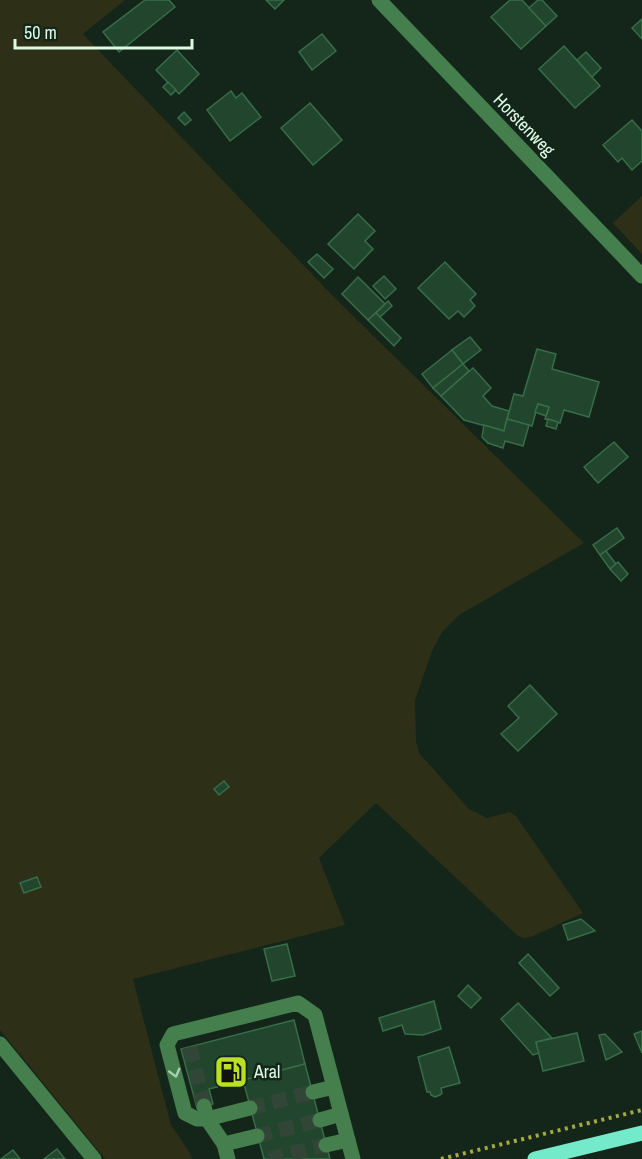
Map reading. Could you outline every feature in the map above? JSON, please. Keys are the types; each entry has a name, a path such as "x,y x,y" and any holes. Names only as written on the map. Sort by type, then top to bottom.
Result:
{"main road":[{"path":"536,1159 642,1133"}],"street":[{"name":"Horstenweg","path":"379,0 642,276"},
{"path":"250,1108 206,1112 197,1119 185,1113 167,1045 180,1033 298,1003 315,1015 353,1159"},
{"path":"180,1033 190,1047"},
{"path":"0,1044 94,1159"},
{"path":"313,1092 334,1087"},
{"path":"206,1112 226,1152 257,1136"},
{"path":"320,1120 341,1114"},
{"path":"326,1145 348,1140"}],"path":[{"path":"441,1159 642,1110"}],"green space":[{"path":"0,0 125,0 83,34 333,296 584,543 459,615 442,632 432,651 415,700 416,741 419,753 469,809 487,818 510,812 516,816 583,913 531,937 518,936 376,803 319,858 345,925 133,979 171,1125 192,1159 105,1159 0,1030"},
{"path":"642,196 642,254 613,223"}],"building":[{"path":"145,0 169,0 175,7 119,52 103,32"},
{"path":"266,0 284,0 275,9"},
{"path":"510,0 522,0 546,26 521,49 491,17"},
{"path":"538,0 542,0 557,16 546,26 529,8"},
{"path":"642,19 642,39 632,28"},
{"path":"322,34 336,51 312,70 299,52"},
{"path":"564,46 600,86 575,108 539,69"},
{"path":"177,50 199,74 179,94 156,70"},
{"path":"586,52 601,68 592,77 577,60"},
{"path":"168,82 176,90 171,95 163,87"},
{"path":"231,91 236,98 242,93 261,117 230,141 207,110"},
{"path":"310,103 342,140 313,165 281,128"},
{"path":"184,112 191,120 185,125 178,118"},
{"path":"632,120 642,131 642,161 632,170 622,158 618,162 603,145"},
{"path":"358,214 375,231 365,241 373,249 354,269 328,244"},
{"path":"317,254 333,269 324,278 308,262"},
{"path":"445,262 476,294 470,300 475,306 464,317 458,311 449,319 418,288"},
{"path":"384,276 396,289 385,299 373,286"},
{"path":"358,277 385,304 368,320 342,294"},
{"path":"388,301 392,306 380,317 376,313"},
{"path":"376,313 401,338 394,346 368,320"},
{"path":"470,337 481,350 463,364 452,350"},
{"path":"537,349 556,354 552,369 599,382 589,417 564,410 560,423 545,419 549,407 538,404 532,426 507,419 514,394 523,396"},
{"path":"452,350 463,364 433,388 422,374"},
{"path":"463,364 469,371 441,396 433,388"},
{"path":"473,368 491,388 483,396 492,406 509,411 504,431 464,420 441,396"},
{"path":"538,404 549,407 546,416 535,412"},
{"path":"507,419 529,425 523,446 505,441 503,448 488,443 482,437 484,425 504,431"},
{"path":"548,419 558,422 556,429 546,426"},
{"path":"614,442 628,457 598,483 584,467"},
{"path":"617,528 624,538 600,555 593,545"},
{"path":"606,551 616,564 610,569 600,555"},
{"path":"618,562 628,574 621,581 610,569"},
{"path":"530,685 557,714 518,751 501,734 519,718 508,706"},
{"path":"224,781 229,787 219,795 214,789"},
{"path":"37,877 41,887 24,893 20,883"},
{"path":"581,919 595,931 568,940 563,925"},
{"path":"287,944 295,976 272,981 264,949"},
{"path":"528,954 559,988 550,996 519,963"},
{"path":"468,985 481,998 471,1008 458,996"},
{"path":"434,1001 441,1029 423,1035 405,1034 402,1025 383,1031 379,1018"},
{"path":"518,1003 552,1038 536,1042 539,1053 533,1055 501,1019"},
{"name":"Aral","path":"294,1020 305,1064 209,1089 213,1104 197,1108 181,1049"},
{"path":"642,1031 642,1053 634,1034"},
{"path":"577,1033 584,1061 543,1071 536,1042"},
{"path":"605,1034 622,1052 606,1060 599,1035"},
{"path":"449,1047 460,1083 441,1088 442,1093 435,1097 427,1092 418,1057"},
{"path":"305,1064 330,1159 264,1159 243,1080"},
{"path":"57,1149 65,1159 44,1159"},
{"path":"13,1150 20,1159 1,1159"}],"tunnel":[{"path":"190,1047 204,1106"},
{"path":"250,1108 313,1092"},
{"path":"257,1136 320,1120"},
{"path":"269,1159 326,1145"}],"place":[{"name":"Aral","path":"231,1072"}]}
